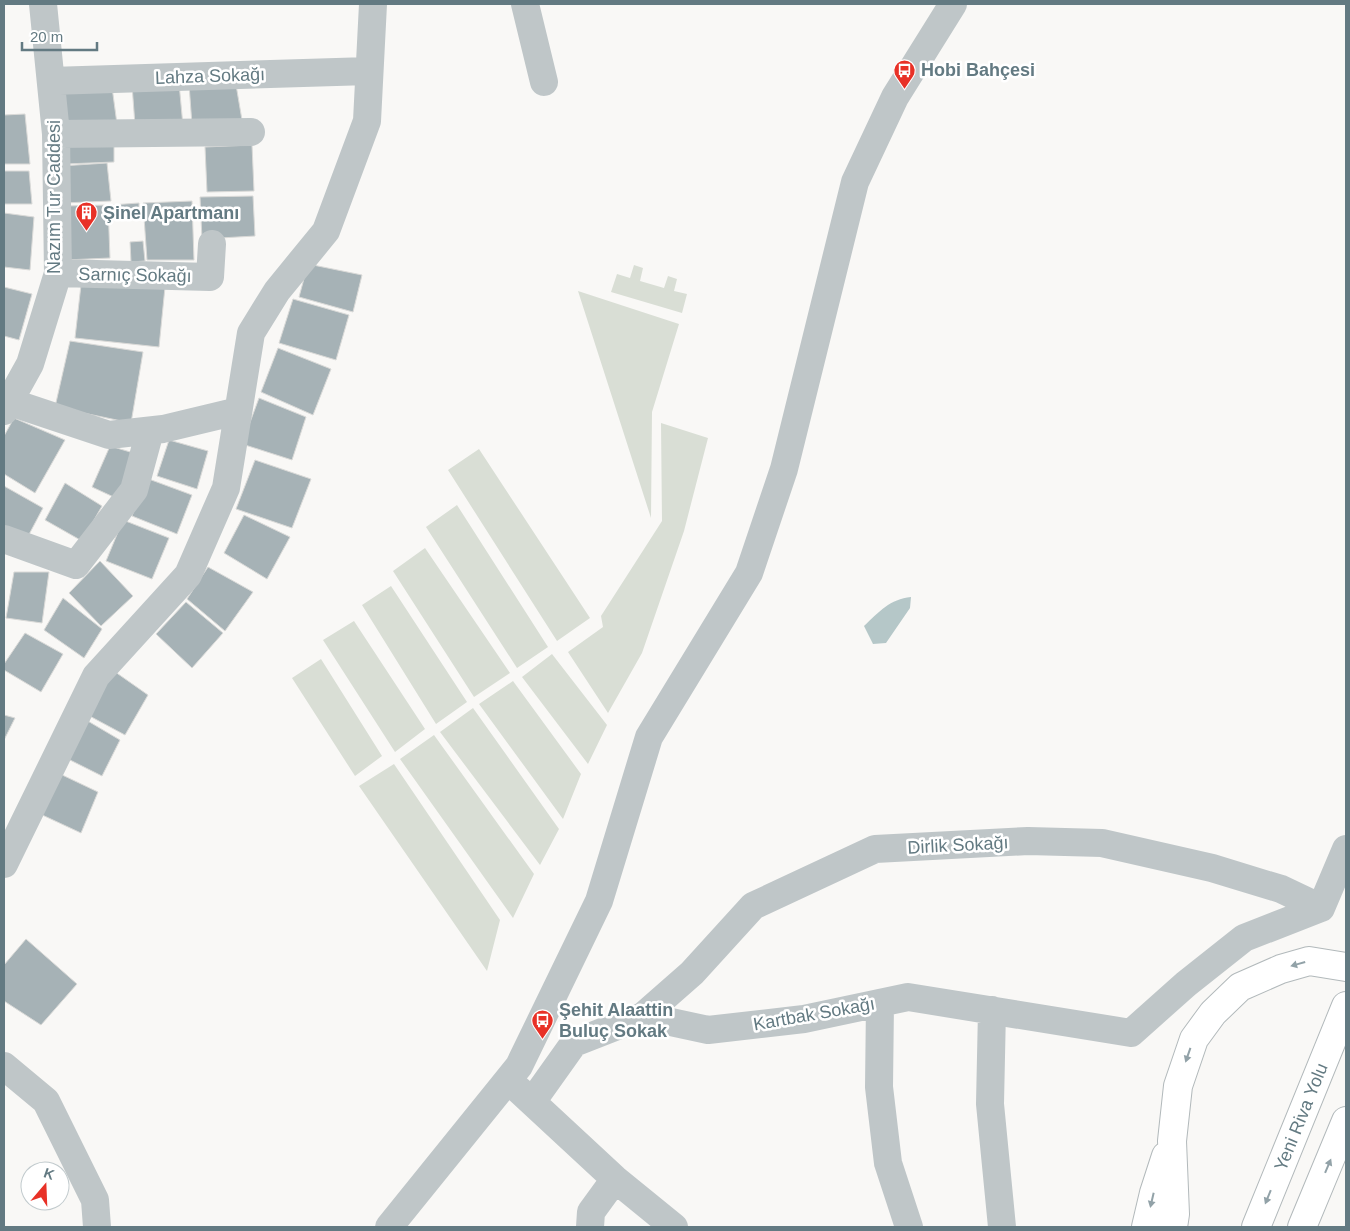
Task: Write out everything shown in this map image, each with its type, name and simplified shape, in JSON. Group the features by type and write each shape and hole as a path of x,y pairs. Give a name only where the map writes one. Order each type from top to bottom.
{"highway":[{"path":"1174,1227 1172,1141 1178,1086 1194,1039 1213,1013 1240,987 1281,969 1309,961 1346,967"},
{"name":"Yeni Riva Yolu","path":"1256,1227 1346,1006"},
{"path":"1302,1227 1346,1121"},
{"path":"1146,1227 1154,1193 1172,1141"}],"street":[{"name":"Nazım Tur Caddesi","path":"7,407 30,364 58,273 56,134 43,4"},
{"path":"4,864 96,676 188,575 226,488 251,333 277,292 326,231 367,121 373,4"},
{"path":"525,4 544,82"},
{"path":"389,1227 519,1066 598,901 649,737 749,573 784,469 855,182 895,97 953,4"},
{"name":"Lahza Sokağı","path":"51,81 369,71"},
{"path":"56,134 250,132"},
{"name":"Sarnıç Sokağı","path":"58,273 210,277 212,244"},
{"path":"7,407 109,436 150,431 238,411"},
{"path":"4,539 76,565 134,490 150,431"},
{"name":"Dirlik Sokağı","path":"644,1016 692,972 752,906 875,850 1028,841 1102,843 1212,868 1281,889 1321,908"},
{"path":"1321,908 1346,849"},
{"name":"Kartbak Sokağı","path":"644,1016 708,1030 804,1019 908,997 1131,1033 1186,984 1244,938 1321,908"},
{"path":"880,1003 879,1086 888,1163 909,1227"},
{"path":"992,1010 990,1104 1002,1227"},
{"path":"532,1102 574,1043 644,1016"},
{"path":"4,1066 46,1101 94,1200 97,1227"},
{"path":"508,1080 615,1179 674,1227"},
{"path":"590,1227 591,1212 615,1179"}],"shaded area":[{"path":"634,265 643,268 640,281 664,288 668,276 677,279 674,291 687,294 682,313 611,292 617,274 630,278"},
{"path":"578,291 679,324 652,412 651,518"},
{"path":"661,423 708,438 684,531 642,653 608,713 568,652 603,627 601,616 662,521"},
{"path":"479,449 590,618 557,641 448,470"},
{"path":"457,505 548,647 517,668 426,527"},
{"path":"425,548 510,673 474,697 393,571"},
{"path":"391,586 467,702 436,724 362,605"},
{"path":"911,597 910,608 886,643 873,644 864,626 891,603"},
{"path":"354,621 425,729 395,752 323,640"},
{"path":"552,654 607,725 588,764 522,677"},
{"path":"321,659 382,756 355,776 292,678"},
{"path":"513,681 581,774 563,819 479,704"},
{"path":"473,708 559,829 540,865 440,732"},
{"path":"434,735 534,874 513,918 400,759"},
{"path":"394,764 500,920 487,971 359,786"}],"building":[{"path":"235,79 242,120 192,125 189,84"},
{"path":"179,83 183,126 135,125 132,85"},
{"path":"112,87 117,124 62,130 60,93"},
{"path":"25,114 30,164 4,164 4,115"},
{"path":"114,142 114,162 65,164 65,143"},
{"path":"252,145 254,191 207,192 205,147"},
{"path":"107,163 111,201 62,203 61,166"},
{"path":"4,171 29,171 32,204 4,204"},
{"path":"253,196 255,236 202,239 200,197"},
{"path":"192,201 194,260 147,260 143,203"},
{"path":"139,203 139,218 112,219 111,205"},
{"name":"Şinel Apartmanı","path":"108,205 110,258 65,260 65,206"},
{"path":"4,213 34,217 30,270 4,267"},
{"path":"143,241 145,261 131,262 130,242"},
{"path":"308,264 362,275 353,312 299,297"},
{"path":"82,276 165,287 159,347 75,338"},
{"path":"4,287 32,294 19,340 4,336"},
{"path":"293,299 349,315 336,360 279,343"},
{"path":"70,341 143,352 131,423 55,407"},
{"path":"278,348 331,369 313,415 261,392"},
{"path":"259,398 306,417 292,460 242,444"},
{"path":"14,418 65,440 35,493 4,474 4,436"},
{"path":"169,440 208,451 197,489 157,476"},
{"path":"110,446 137,454 118,499 92,487"},
{"path":"255,460 311,479 292,528 236,509"},
{"path":"146,478 192,495 177,534 132,516"},
{"path":"65,483 102,506 82,541 45,520"},
{"path":"4,486 43,508 25,542 4,530"},
{"path":"244,515 290,537 267,579 224,553"},
{"path":"123,520 169,538 152,579 106,561"},
{"path":"100,561 133,596 101,626 69,593"},
{"path":"208,567 253,592 225,631 187,599"},
{"path":"14,572 49,572 42,623 6,618"},
{"path":"63,598 102,629 84,658 44,630"},
{"path":"186,602 223,633 192,668 156,634"},
{"path":"25,633 63,654 41,692 4,670 4,664"},
{"path":"111,669 148,695 125,735 84,713"},
{"path":"4,715 15,718 4,740"},
{"path":"81,717 120,740 102,776 62,756"},
{"path":"58,773 98,792 81,833 38,813"},
{"path":"26,939 77,984 41,1025 4,1001 4,965"}],"place":[{"name":"Hobi Bahçesi","path":"905,89"},
{"name":"Şinel Apartmanı","path":"87,232"},
{"name":"Şehit Alaattin Buluç Sokak","path":"543,1039"}]}
